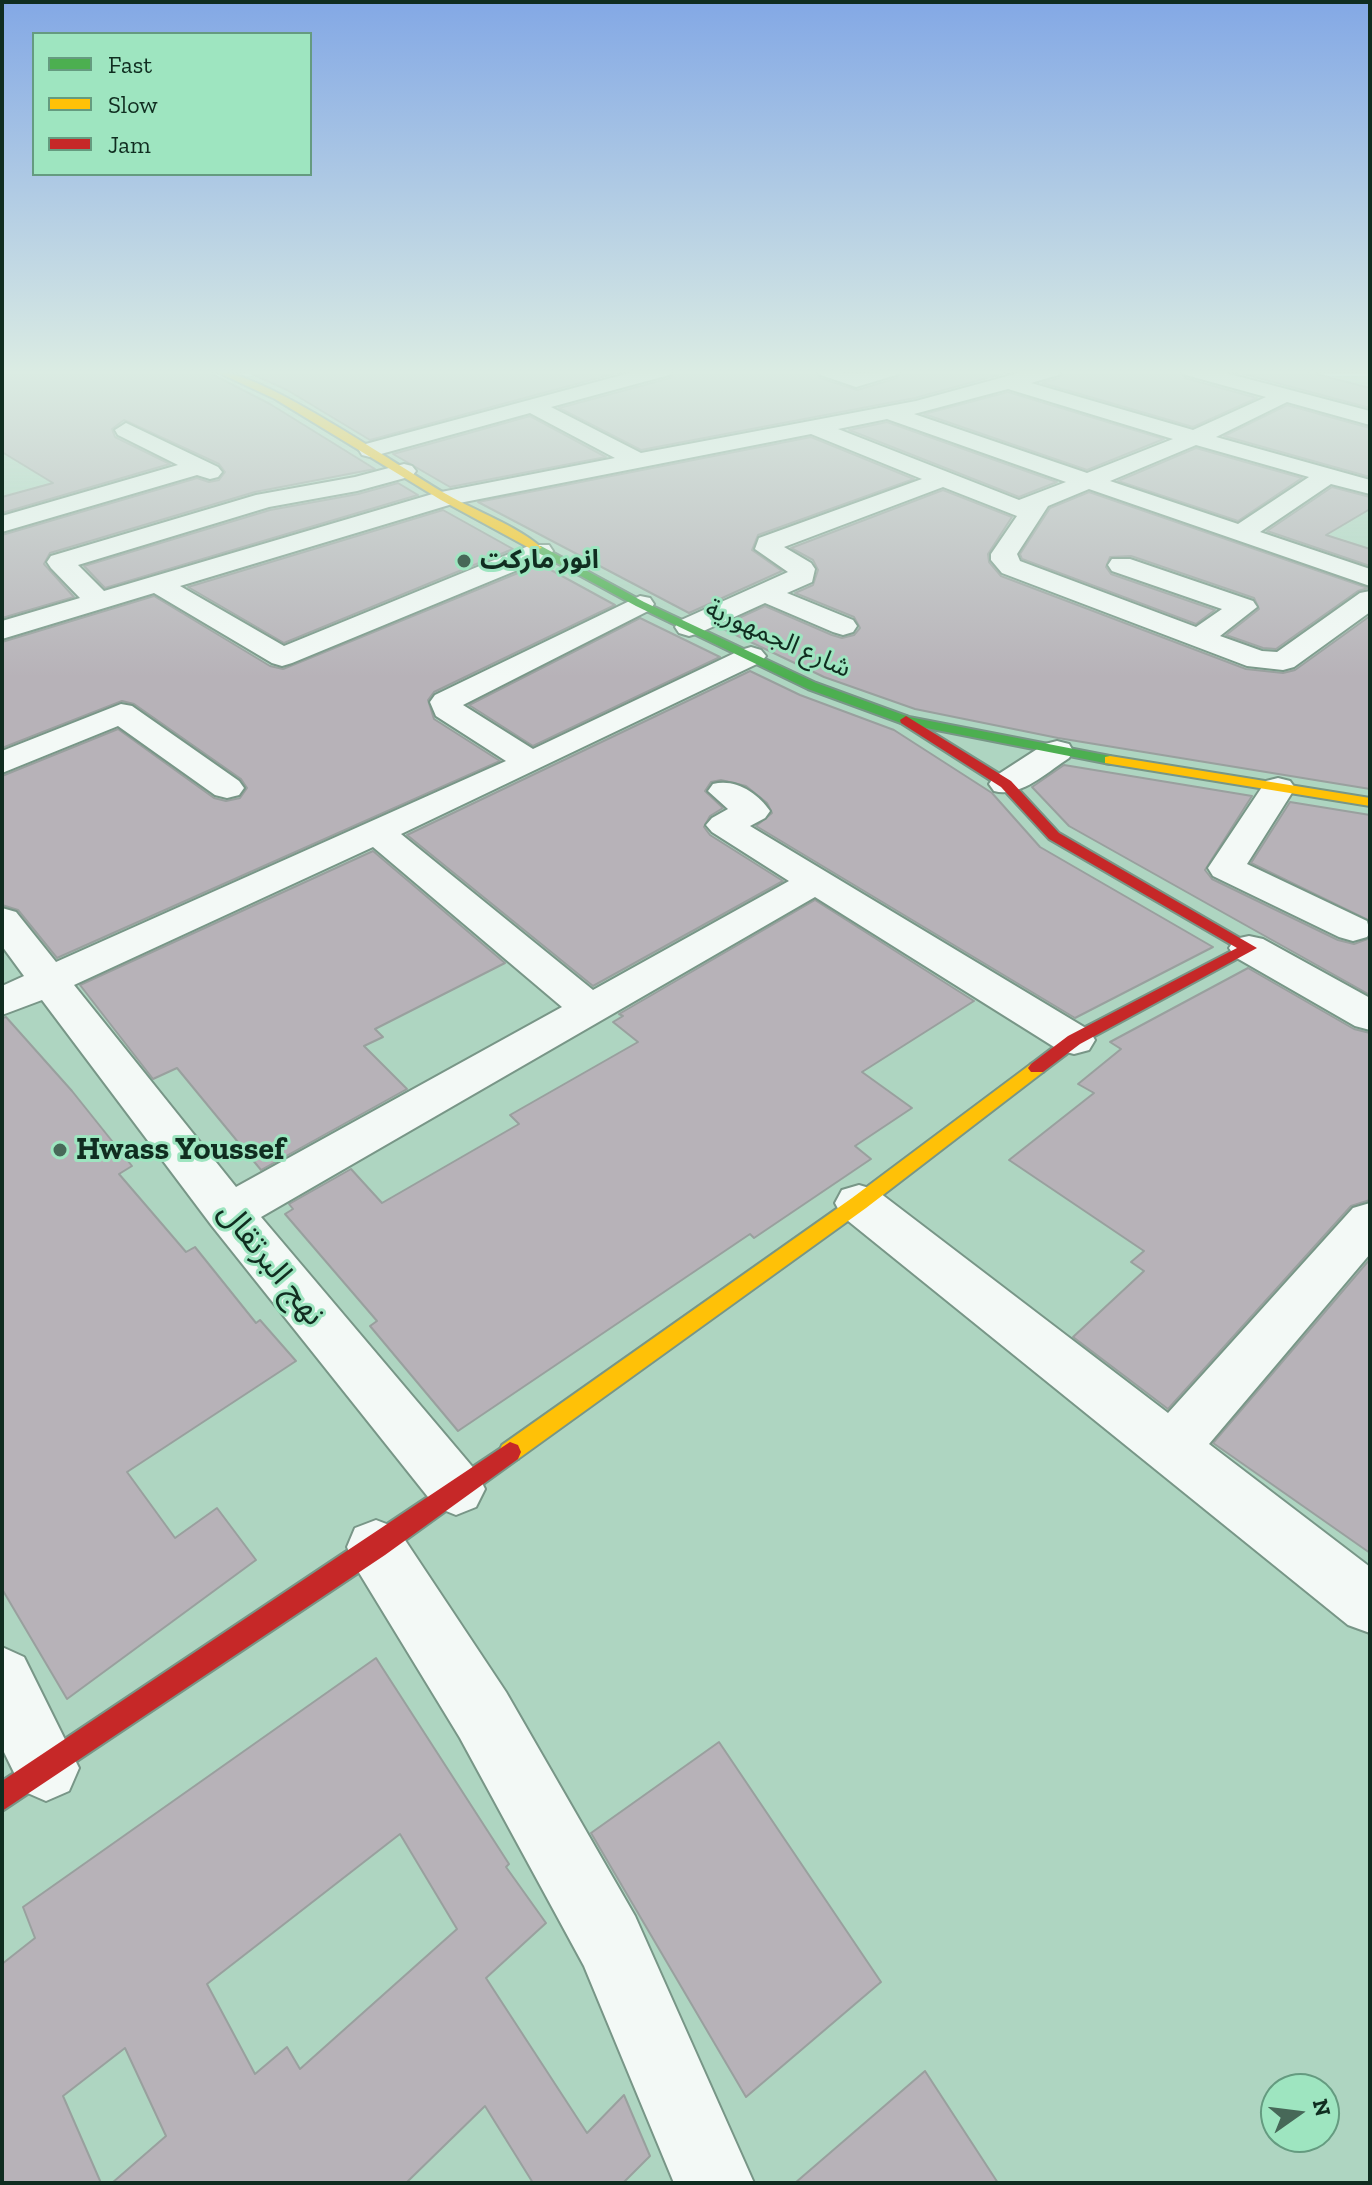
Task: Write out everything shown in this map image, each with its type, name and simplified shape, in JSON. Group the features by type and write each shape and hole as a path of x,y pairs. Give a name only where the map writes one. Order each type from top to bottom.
{"street":[{"path":"2,524 177,473"},
{"path":"211,473 265,500"},
{"path":"98,600 52,558 265,500 357,484 397,473"},
{"name":"شارع الجمهورية","path":"407,473 445,498 640,604 812,686 906,720 1057,751 1370,802"},
{"path":"2,630 445,498 566,473"},
{"path":"924,473 1017,508 1038,503 1103,473"},
{"path":"1069,473 1370,578"},
{"path":"1321,473 1370,487"},
{"path":"1240,534 1328,475"},
{"path":"689,627 802,576 804,572 796,564 768,549 768,544 941,480"},
{"path":"1038,503 1004,554 1004,560 1011,567 1258,660 1283,661 1370,599"},
{"path":"158,584 282,657 540,551"},
{"path":"1121,565 1243,607 1198,638"},
{"path":"764,593 843,626"},
{"path":"531,762 447,709 446,702 640,604"},
{"path":"2,1002 531,762 751,656"},
{"path":"2,763 121,713 227,788"},
{"path":"906,720 1006,784 1054,836 1370,1016"},
{"path":"1006,784 1057,751"},
{"path":"1278,788 1223,849 1226,868 1353,929"},
{"path":"725,791 753,811 724,825 1074,1040"},
{"path":"376,831 590,1009"},
{"path":"229,1213 815,882"},
{"name":"نهج البرتقال","path":"2,920 229,1213 456,1489"},
{"path":"2,1679 24,1783 376,1547 859,1203 1074,1040 1249,948"},
{"path":"859,1203 1370,1604"},
{"path":"1170,1449 1370,1221"},
{"path":"376,1547 483,1715 610,1941 714,2183"}],"building":[{"path":"36,473 139,473 2,513 2,497 53,483"},
{"path":"224,473 354,473 255,492 50,553 44,564 74,597 2,618 2,535 197,478 209,482 219,480"},
{"path":"426,473 523,473 450,487"},
{"path":"627,473 899,473 914,479 758,535 752,550 782,571 689,613 478,502"},
{"path":"958,473 1031,473 1057,482 1019,497"},
{"path":"1137,473 1284,473 1302,478 1238,521 1118,481"},
{"path":"398,483 418,495 105,588 84,566 270,510 358,494"},
{"path":"1332,487 1370,497 1370,509 1326,535 1370,549 1370,566 1267,531"},
{"path":"943,490 1012,517 988,554 989,562 1001,576 1246,669 1283,673 1295,670 1370,616 1370,789 1058,738 915,709 824,677 719,627 765,606 832,635 842,638 854,635 860,628 854,617 795,593 813,585 818,570 813,560 791,548"},
{"path":"1089,492 1368,588 1358,591 1276,649 1263,648 1226,635 1259,609 1254,598 1131,556 1110,557 1106,567 1111,574 1215,610 1196,624 1022,559 1020,554 1050,508"},
{"path":"443,510 513,549 284,643 188,587"},
{"path":"540,564 615,605 434,692 428,700 434,719 500,761 57,958 18,910 2,905 2,776 118,729 214,798 226,801 240,798 247,788 241,779 134,704 122,701 2,748 2,642 154,596 270,666 283,669"},
{"path":"640,618 720,657 533,746 469,705"},
{"path":"750,671 800,695 894,730 992,793 1040,847 1213,947 1075,1018 756,826 772,813 767,803 746,786 721,780 711,782 705,791 723,808 710,816 704,827 710,835 783,881 593,986 407,835"},
{"path":"1064,765 1252,796 1205,870 1212,879 1338,940 1354,944 1370,938 1370,995 1069,826 1032,787"},
{"path":"1290,802 1370,815 1370,921 1251,863"},
{"path":"373,851 505,963 375,1029 383,1037 364,1046 407,1089 261,1170 177,1068 153,1079 80,985"},
{"path":"815,900 974,1001 862,1072 912,1108 855,1146 871,1159 754,1238 750,1234 458,1431 370,1326 377,1321 285,1214 293,1209 289,1204 351,1169 382,1203 519,1124 510,1115 638,1042 613,1022 623,1016 619,1014"},
{"path":"1248,968 1354,1029 1370,1033 1370,1200 1351,1206 1168,1409 1073,1337 1144,1271 1131,1262 1144,1251 1009,1160 1094,1093 1078,1084 1121,1049 1110,1042"},
{"path":"6,1017 72,1091 132,1166 119,1174 186,1252 195,1247 256,1323 260,1320 296,1361 127,1472 175,1538 217,1508 256,1560 67,1699 2,1589 2,1018"},
{"path":"1370,1259 1370,1553 1213,1443"},
{"path":"376,1658 509,1864 506,1867 546,1923 486,1978 587,2133 624,2095 650,2156 623,2183 533,2183 485,2106 406,2183 112,2183 166,2136 125,2048 63,2096 101,2183 2,2183 2,1964 35,1938 23,1907","holes":["400,1834 457,1929 300,2069 287,2047 255,2074 207,1984"]},
{"path":"719,1742 881,1982 746,2097 591,1833"},
{"path":"925,2071 998,2183 795,2183"}],"traffic: fast":[{"path":"537,548 640,604 812,686 906,720 1110,760"}],"traffic: slow":[{"path":"404,473 537,548"},
{"path":"1110,760 1370,802"},
{"path":"510,1452 859,1203 1037,1068"}],"traffic: jam":[{"path":"906,720 1006,784 1054,836 1249,948 1074,1040 1037,1068"},
{"path":"2,1797 376,1547 510,1452"}],"place":[{"name":"انور ماركت","path":"464,561"},
{"name":"Hwass Youssef","path":"60,1150"}]}
